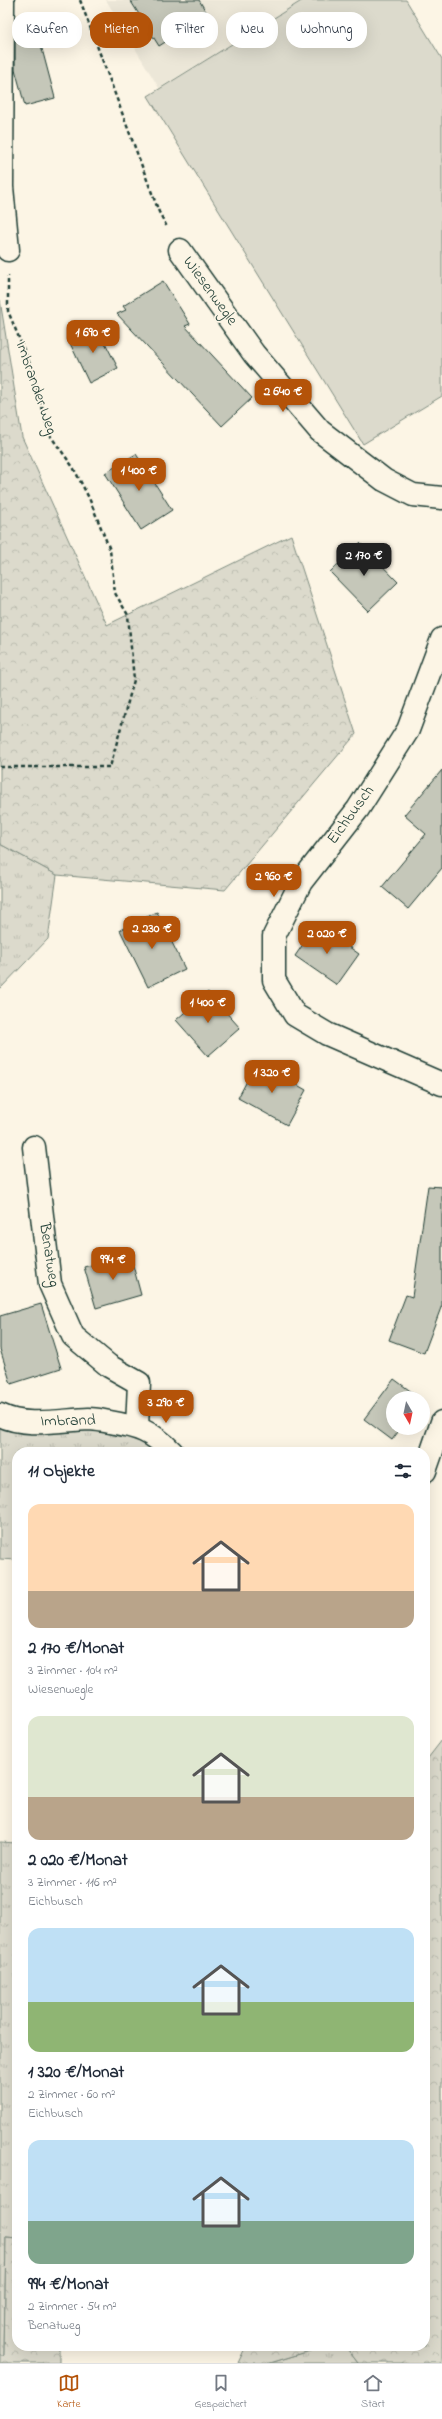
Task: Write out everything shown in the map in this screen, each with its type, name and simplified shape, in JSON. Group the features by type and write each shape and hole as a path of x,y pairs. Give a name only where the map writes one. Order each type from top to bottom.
{"street":[{"path":"3,0 2,187 8,250"},
{"name":"Wiesenwegle","path":"180,250 254,354 320,431 384,480 414,495 442,498"},
{"name":"Eichbusch","path":"442,639 408,730 358,809 301,882 274,936 274,980 295,1015 327,1034 442,1084"},
{"name":"Benatweg","path":"34,1146 50,1284 74,1336 109,1366 139,1383 137,1426"},
{"name":"Imbrand","path":"0,1415 10,1420 44,1422 91,1419 137,1426"},
{"path":"430,1457 442,1422"},
{"path":"137,1426 160,1440 167,1447"}],"path":[{"name":"Wiesenwegle","path":"80,0 159,212 180,250"},
{"name":"Imbrander Weg","path":"0,767 110,767 134,680 128,615 115,593 110,550 89,498 73,467 49,434 33,372 8,310 8,250"}],"shaded area":[{"path":"106,0 303,0 278,15 278,12 226,12 226,47 159,88 135,48 153,48 153,12 113,12"}],"green space":[{"path":"303,0 406,0 442,59 442,396 363,444 148,96 226,48 278,48 278,15"},
{"path":"0,300 22,437 107,625 291,535 356,734 225,890 57,875 0,844"},
{"path":"0,844 57,875 48,939 0,989"},
{"path":"0,1415 91,1419 160,1447 12,1447 12,1560 0,1559"},
{"path":"442,1740 442,2363 358,2363 349,2351 430,2351 430,1756"},
{"path":"0,1842 12,1843 12,2238 6,2237 4,2355 0,2355"},
{"path":"6,2237 12,2238 12,2351 59,2351 59,2363 0,2363 0,2355 4,2355"},
{"path":"244,2351 310,2351 270,2363 238,2363"},
{"path":"310,2351 349,2351 358,2363 270,2363"}],"building":[{"path":"130,0 199,0 206,12 161,12 161,45 159,46 153,36 153,12 138,12"},
{"path":"15,48 42,48 55,98 25,106 15,69"},
{"path":"163,281 190,324 185,326 252,398 222,426 117,314 126,310 123,306"},
{"path":"96,325 118,368 89,383 68,339"},
{"path":"136,454 172,510 141,530 105,473"},
{"path":"360,543 398,582 368,611 330,572"},
{"path":"442,770 442,868 408,909 382,887 426,834 404,815"},
{"path":"157,912 185,969 148,987 120,930"},
{"path":"317,924 359,954 337,985 295,956"},
{"path":"208,992 240,1028 208,1056 176,1020"},
{"path":"257,1062 306,1090 287,1125 238,1098"},
{"path":"428,1186 442,1187 442,1305 424,1353 389,1340 406,1295 412,1297"},
{"path":"130,1254 141,1295 96,1308 84,1267"},
{"path":"41,1304 61,1368 11,1384 0,1349 0,1316"},
{"path":"394,1379 410,1391 386,1391 386,1435 396,1435 392,1440 364,1419"}]}
